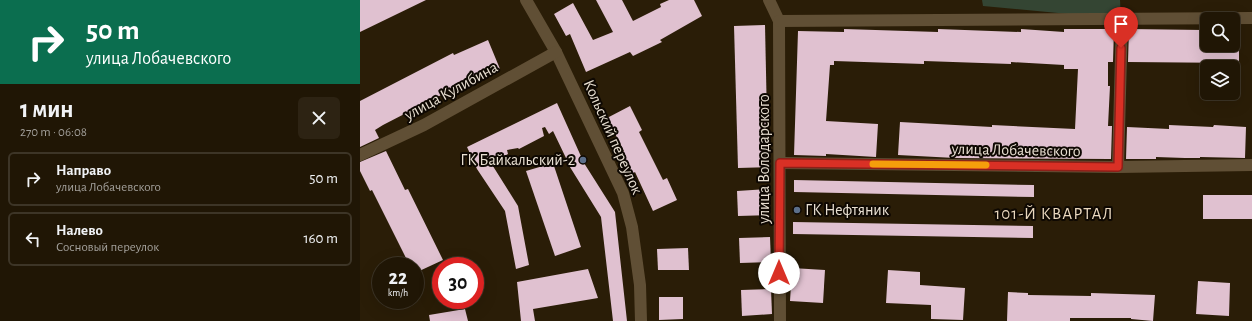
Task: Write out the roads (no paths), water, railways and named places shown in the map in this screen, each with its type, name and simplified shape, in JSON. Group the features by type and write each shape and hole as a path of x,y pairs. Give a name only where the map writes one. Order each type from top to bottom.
{"street":[{"name":"Кольский переулок","path":"526,0 556,52 623,193 632,226 639,277 641,321"},
{"name":"улица Володарского","path":"769,0 779,21 780,321"},
{"path":"779,21 1252,18"},
{"path":"1118,167 1122,19"},
{"name":"улица Кулибина","path":"360,155 424,125 556,52"},
{"name":"улица Лобачевского","path":"780,163 1118,167 1252,165"}],"place":[{"name":"ГК Байкальский-2","path":"583,160"},
{"name":"ГК Нефтяник","path":"797,210"}],"district":[{"name":"101-Й КВАРТАЛ","path":"1054,213"}]}
